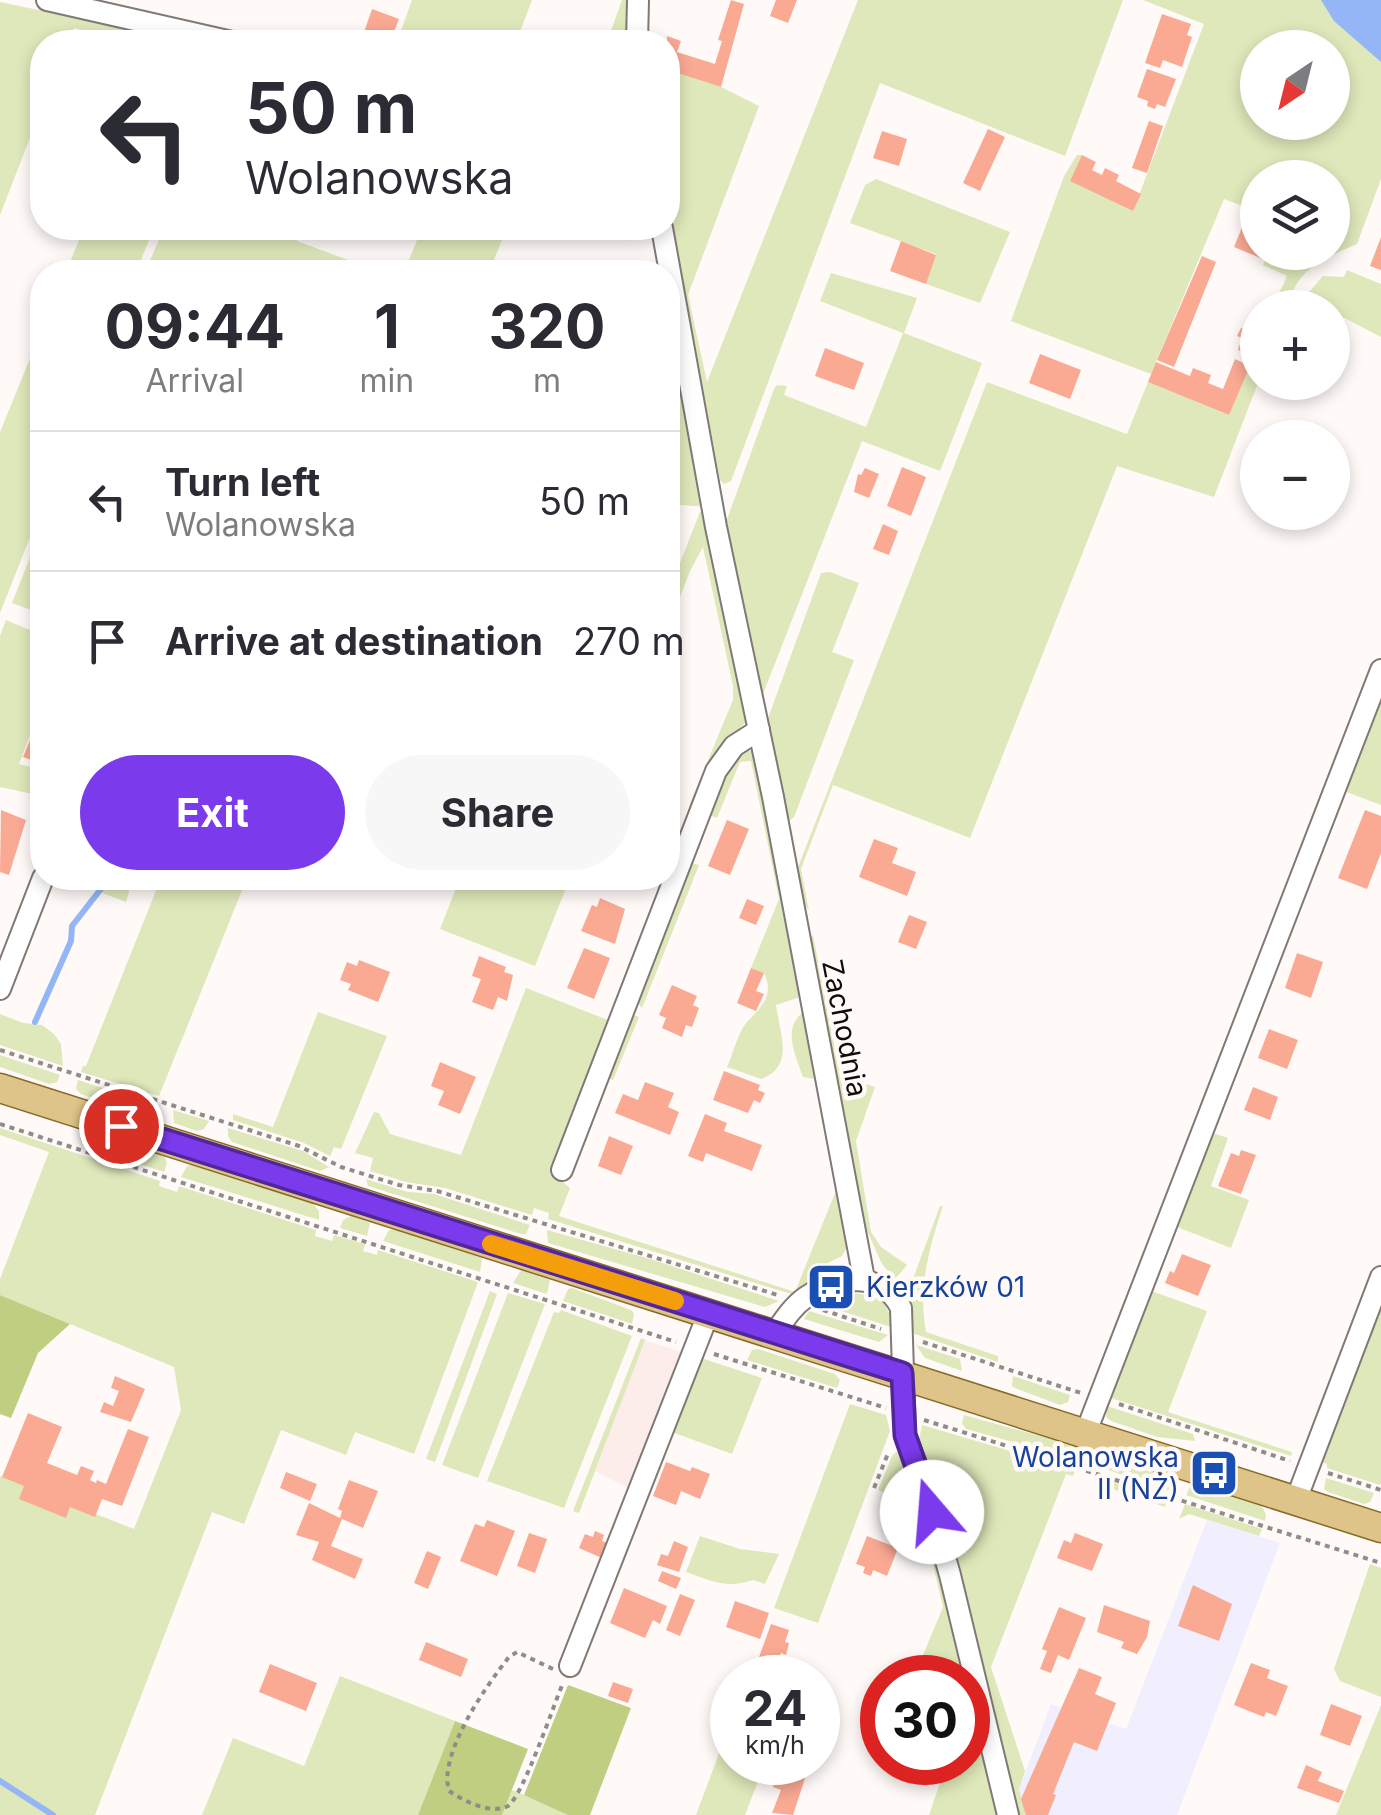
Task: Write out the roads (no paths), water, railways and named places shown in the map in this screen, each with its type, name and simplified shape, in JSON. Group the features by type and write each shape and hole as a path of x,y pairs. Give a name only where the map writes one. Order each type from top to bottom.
{"main road":[{"path":"0,1088 1381,1528"}],"street":[{"path":"46,0 179,30"},
{"path":"637,30 638,0"},
{"name":"Zachodnia","path":"680,328 864,1279"},
{"path":"1086,1432 1381,670"},
{"path":"680,864 716,771 734,746 758,730"},
{"path":"0,989 38,890"},
{"path":"562,1170 670,890"},
{"path":"1296,1500 1381,1277"},
{"path":"775,1333 801,1303 842,1282 864,1279 880,1285 896,1298 904,1317 905,1435 926,1490 950,1575 1008,1815"},
{"path":"568,1671 709,1312"}],"water":[{"path":"1321,0 1381,0 1381,62 1350,35 1350,30 1334,21"}],"waterway":[{"path":"35,1022 71,941 72,926 100,890"},
{"path":"0,1781 53,1815"}],"place":[{"name":"Kierzków 01","path":"831,1287"},
{"name":"Wolanowska II (NŻ)","path":"1214,1473"}]}
